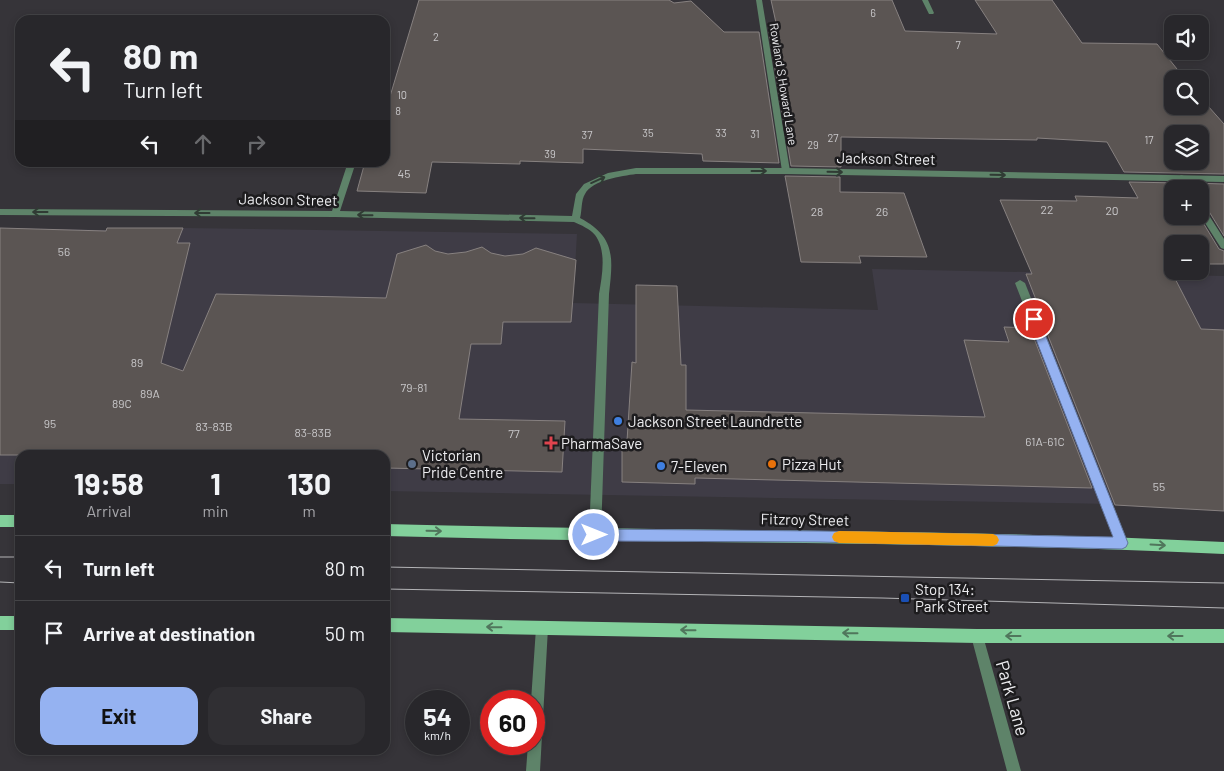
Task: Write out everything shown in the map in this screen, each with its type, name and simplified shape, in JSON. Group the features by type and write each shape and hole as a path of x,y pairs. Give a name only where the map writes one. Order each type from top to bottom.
{"main road":[{"path":"0,521 15,521"},
{"name":"Fitzroy Street","path":"390,530 594,535 819,536 1122,543 1224,548"},
{"path":"0,623 15,623"},
{"path":"390,625 976,636 1224,636"}],"street":[{"name":"Rowland S Howard Lane","path":"759,0 786,171"},
{"path":"925,0 931,13"},
{"path":"335,214 350,167"},
{"name":"Jackson Street","path":"0,212 335,214 576,219 580,194 587,186 611,175 636,171 786,171 1224,179"},
{"path":"576,219 599,234 605,247 608,262 604,294 594,535"},
{"path":"1209,222 1224,246"},
{"path":"1020,283 1122,543"},
{"path":"533,771 542,628"},
{"name":"Park Lane","path":"976,636 1014,771"}],"shaded area":[{"path":"0,228 101,230 185,228 577,234 573,303 878,310 872,269 1164,275 1164,280 1209,280 1209,276 1224,276 1224,506 390,491 390,450 15,450 15,484 0,484"}],"building":[{"path":"419,0 669,0 674,3 691,1 724,32 759,32 779,163 703,161 702,154 583,149 583,163 520,161 520,164 432,162 426,193 357,191 364,167 390,167 390,96"},
{"path":"771,0 892,0 905,31 997,34 975,0 1052,0 1082,43 1157,44 1164,53 1164,60 1170,60 1178,70 1164,70 1164,115 1209,115 1209,107 1224,124 1224,174 1124,172 1107,142 1037,138 1037,140 841,137 841,167 791,166 769,32 778,32"},
{"path":"785,176 840,177 840,192 904,193 927,257 859,256 861,263 801,262"},
{"path":"1129,182 1164,183 1164,225 1204,225 1219,249 1224,251 1224,264 1209,264 1209,235 1164,235 1164,280 1176,280 1201,329 1224,330 1224,511 1115,505 1045,328 1047,328 1026,274 1032,274 1000,200 1077,201 1075,196 1138,198"},
{"path":"1209,184 1224,184 1224,236 1209,212"},
{"path":"0,228 106,231 107,228 183,228 177,243 190,243 161,363 183,371 216,294 386,298 397,254 426,245 435,251 448,254 466,252 482,247 491,253 505,256 523,254 536,248 576,260 571,322 503,322 501,344 471,344 459,419 565,421 562,472 390,468 390,450 15,450 15,455 0,455"},
{"path":"636,285 677,286 681,365 686,365 686,410 985,417 964,340 1009,342 1004,327 1030,328 1092,488 695,478 695,484 622,482 622,441 627,441 632,362 636,363"}],"tram line":[{"path":"0,557 15,557"},
{"path":"390,567 1224,583"},
{"path":"0,582 15,583"},
{"path":"390,589 882,598 1224,608"}],"slow traffic":[{"path":"839,537 993,540"}],"place":[{"name":"Jackson Street Laundrette","path":"618,421"},
{"name":"PharmaSave","path":"551,443"},
{"name":"Victorian Pride Centre","path":"412,464"},
{"name":"Pizza Hut","path":"772,464"},
{"name":"7-Eleven","path":"661,466"},
{"name":"Stop 134: Park Street","path":"905,598"}],"route":[{"path":"594,535 819,536 1122,543 1034,319"}]}
